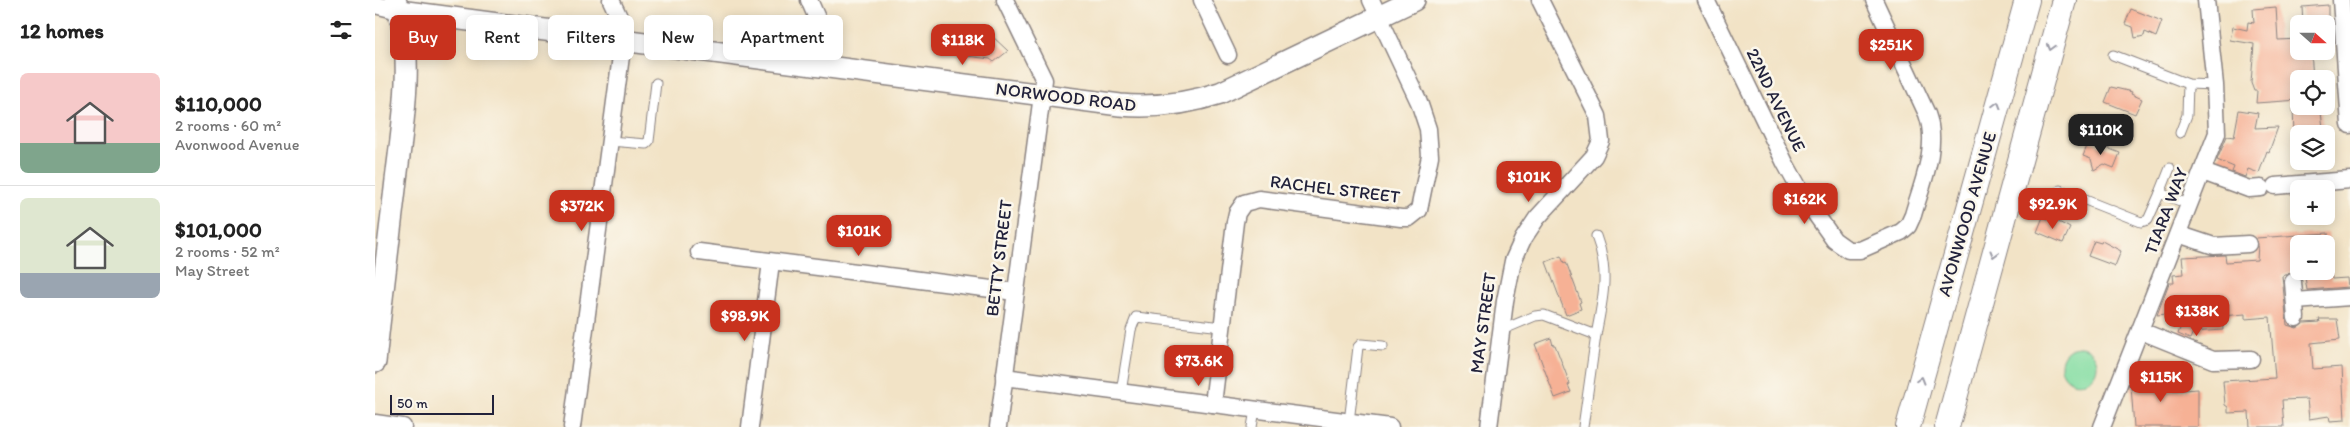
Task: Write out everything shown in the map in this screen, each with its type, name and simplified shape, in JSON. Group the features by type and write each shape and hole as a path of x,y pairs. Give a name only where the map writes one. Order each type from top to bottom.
{"main road":[{"name":"AVONWOOD AVENUE","path":"1908,427 2027,0"},
{"name":"AVONWOOD AVENUE","path":"1947,427 2064,0"}],"street":[{"path":"611,0 618,15"},
{"path":"809,0 816,15"},
{"name":"BETTY STREET","path":"997,427 1044,80 1005,0"},
{"path":"1202,0 1228,55"},
{"name":"NORWOOD ROAD","path":"634,42 1134,106 1160,106 1189,102 1220,93 1243,83 1375,9 1414,0"},
{"name":"MAY STREET","path":"1489,427 1508,281 1523,239 1537,218 1594,156 1601,141 1600,125 1597,116 1539,0"},
{"name":"22ND AVENUE","path":"1706,0 1785,163 1805,198 1834,240 1842,247 1854,251 1889,239 1905,230 1913,215 1932,146 1933,135 1927,114 1874,0"},
{"name":"TIARA WAY","path":"2102,427 2217,133 2215,85 2206,0"},
{"path":"2341,0 2350,125"},
{"path":"375,5 399,4 405,46 403,112 375,362"},
{"name":"NORWOOD ROAD","path":"399,4 548,29"},
{"name":"RACHEL STREET","path":"1213,404 1235,222 1237,213 1244,203 1259,199 1401,218 1409,218 1419,210 1430,156 1428,129 1419,102 1375,9"},
{"path":"572,427 621,60"},
{"path":"2203,172 2249,189 2350,180"},
{"path":"2178,234 2214,246 2248,244"},
{"path":"699,252 1015,292"},
{"path":"750,427 771,262"},
{"path":"2293,282 2296,318"},
{"path":"2295,301 2350,297"},
{"path":"2141,331 2213,360 2251,359"},
{"path":"1004,377 1389,427"},
{"path":"375,423 403,427"}],"lane":[{"path":"2113,55 2188,84 2215,85"},
{"path":"610,141 646,144 649,141 656,83"},
{"path":"2180,133 2187,115 2188,84"},
{"path":"2060,190 2144,222 2148,220 2170,168"},
{"path":"2160,193 2190,205"},
{"path":"1583,427 1605,274 1603,258 1596,236"},
{"path":"1502,330 1535,316 1544,315 1596,335"},
{"path":"1121,392 1131,330 1136,317 1222,327"},
{"path":"1349,422 1358,347 1361,344 1383,346"},
{"path":"1252,427 1255,410"}],"green space":[{"path":"2079,347 2092,352 2097,365 2092,378 2079,383 2066,378 2061,365 2066,352"}],"building":[{"path":"2328,5 2328,15 2302,15 2302,7"},
{"path":"2276,7 2278,40 2290,39 2290,60 2312,60 2312,70 2290,70 2290,101 2256,103 2257,91 2254,91 2251,83 2254,44 2230,40 2233,27 2247,30 2248,22 2254,23 2253,9"},
{"path":"2131,9 2162,21 2156,37 2145,32 2144,36 2135,38 2133,27 2125,24"},
{"path":"991,35 1008,51 994,62 990,59 967,56 970,39 984,40"},
{"path":"2111,87 2132,92 2131,94 2142,99 2135,114 2105,102"},
{"path":"2239,110 2258,113 2255,128 2278,127 2259,173 2248,169 2245,177 2232,172 2234,167 2217,160 2227,136 2234,137"},
{"path":"2293,115 2321,115 2323,125 2294,125"},
{"path":"2089,141 2120,153 2114,168 2104,164 2094,170 2091,159 2083,156"},
{"path":"2043,217 2050,220 2051,218 2070,228 2063,243 2037,232"},
{"path":"2328,233 2328,235 2299,235"},
{"path":"2290,236 2290,273 2282,276 2287,325 2297,328 2304,323 2320,322 2319,319 2337,319 2340,340 2311,343 2313,369 2342,367 2345,420 2330,421 2329,416 2309,419 2307,399 2282,400 2284,427 2250,427 2249,412 2228,413 2228,407 2225,405 2223,381 2275,378 2270,317 2245,319 2245,314 2222,316 2223,330 2193,332 2190,339 2178,334 2186,312 2157,315 2169,283 2174,283 2173,275 2184,274 2182,257 2225,255 2226,262 2257,260 2258,244 2256,238"},
{"path":"2094,241 2101,243 2102,241 2121,251 2115,266 2088,256"},
{"path":"1561,256 1564,263 1566,262 1581,302 1579,303 1581,309 1566,315 1546,262"},
{"path":"2347,278 2348,287 2307,290 2305,280"},
{"path":"1551,338 1570,384 1568,385 1571,392 1555,398 1535,344"},
{"path":"2155,365 2157,387 2168,386 2169,391 2198,389 2198,427 2134,427 2131,386 2129,386 2136,367"}]}
